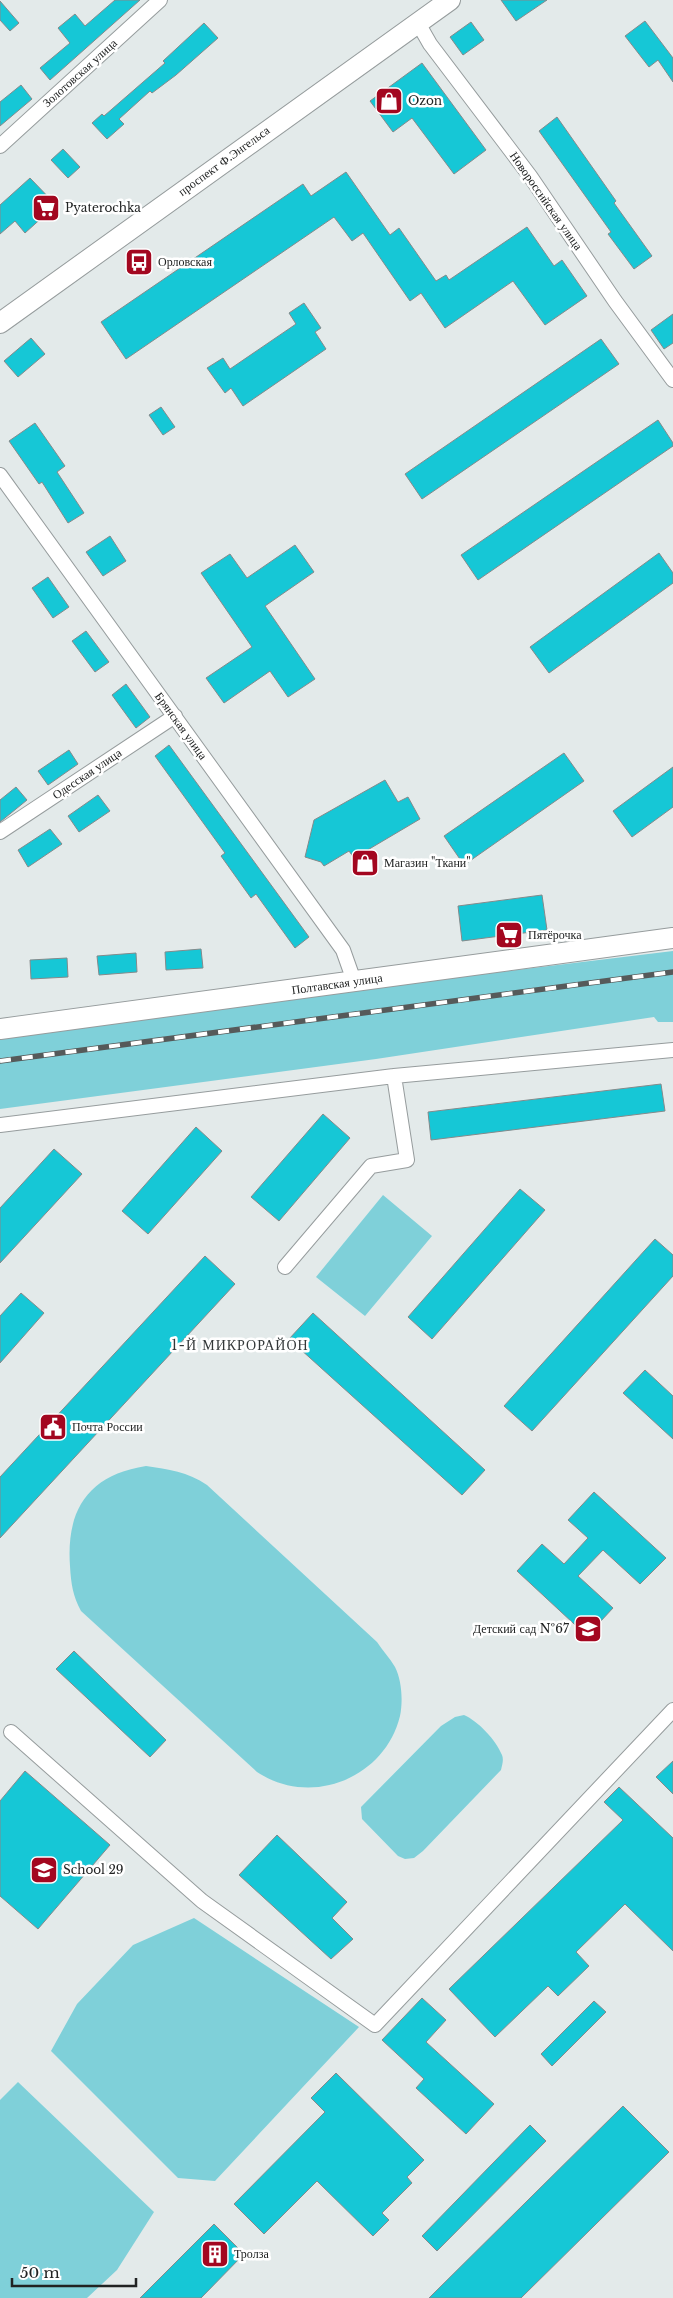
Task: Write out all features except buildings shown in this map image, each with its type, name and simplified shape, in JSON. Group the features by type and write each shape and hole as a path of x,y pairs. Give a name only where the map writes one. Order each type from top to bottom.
{"street":[{"name":"Золотовская улица","path":"0,146 160,0"},
{"name":"проспект Ф.Энгельса","path":"0,323 450,0"},
{"name":"Новороссийская улица","path":"418,23 430,44 530,176 615,301 671,374"},
{"name":"Брянская улица","path":"0,476 343,950 354,981"},
{"name":"Одесская улица","path":"0,832 175,716"},
{"name":"Полтавская улица","path":"0,1029 673,938"},
{"path":"0,1125 394,1076 673,1050"},
{"path":"285,1267 371,1166 407,1160 394,1076"},
{"path":"10,1732 202,1901 375,2025 673,1710"}],"shaded area":[{"path":"673,951 673,1022 658,1022 654,1017 376,1059 0,1109 0,1037 400,984"},
{"path":"383,1195 432,1236 365,1316 316,1277"},
{"path":"146,1466 185,1474 207,1485 377,1642 391,1660 400,1685 402,1698 400,1716 392,1738 379,1756 362,1770 343,1781 322,1786 300,1787 278,1782 257,1772 81,1611 73,1590 70,1566 72,1528 77,1512 85,1498 95,1487 109,1478 126,1471"},
{"path":"464,1715 481,1726 496,1743 503,1757 501,1770 423,1851 414,1858 405,1859 398,1856 362,1819 361,1807 441,1726 455,1717"},
{"path":"194,1918 359,2027 215,2181 178,2178 51,2051 77,2004 133,1945"},
{"path":"18,2082 154,2212 117,2270 87,2298 0,2298 0,2100"}],"railway":[{"path":"0,1061 673,972"}],"place":[{"name":"Ozon","path":"389,101"},
{"name":"Pyaterochka","path":"46,208"},
{"name":"Орловская","path":"139,262"},
{"name":"Магазин \"Ткани\"","path":"365,863"},
{"name":"Пятёрочка","path":"509,935"},
{"name":"Почта России","path":"53,1427"},
{"name":"Детский сад №67","path":"588,1629"},
{"name":"School 29","path":"44,1870"},
{"name":"Тролза","path":"215,2254"}],"district":[{"name":"1-Й МИКРОРАЙОН","path":"240,1345"}]}
